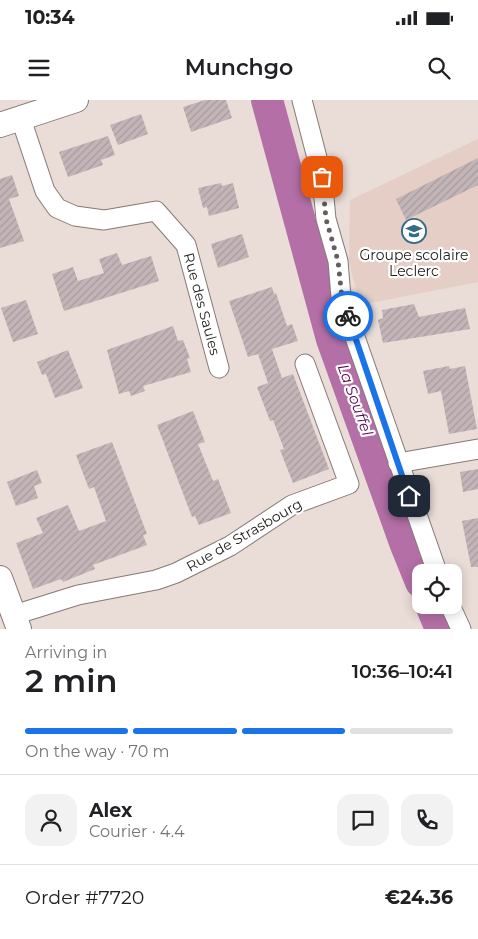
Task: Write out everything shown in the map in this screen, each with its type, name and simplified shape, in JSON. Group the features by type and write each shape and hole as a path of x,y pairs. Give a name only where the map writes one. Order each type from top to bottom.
{"street":[{"path":"11,122 76,100"},
{"path":"302,100 322,177 326,219 338,261 342,298 434,564"},
{"name":"Rue des Saules","path":"11,122 45,191 57,208 75,216 104,220 156,210 186,246 219,368"},
{"name":"Rue de Strasbourg","path":"0,578 16,622 85,593 156,580 176,573 230,546 292,505 349,484 304,364"},
{"path":"398,463 478,449"},
{"path":"454,614 461,629"}],"shaded area":[{"name":"Groupe scolaire Leclerc","path":"478,139 478,282 360,305 349,262 350,200"}],"building":[{"path":"205,100 226,100 232,118 191,132 183,107"},
{"path":"141,114 148,134 118,145 110,125"},
{"path":"108,136 115,155 101,160 103,165 68,177 59,152"},
{"path":"478,158 478,185 406,220 396,199"},
{"path":"12,175 19,196 9,199 24,241 0,248 0,179"},
{"path":"221,183 222,186 233,183 239,208 209,216 207,207 203,208 198,188"},
{"path":"242,234 249,257 218,268 211,244"},
{"path":"117,253 122,265 151,256 159,281 64,311 52,274 73,267 78,281 104,273 99,259"},
{"path":"272,287 274,294 276,293 287,326 292,324 298,341 272,349 282,378 293,374 329,469 293,483 280,450 284,449 273,420 270,421 257,387 268,383 258,354 248,357 229,301"},
{"path":"26,300 38,334 13,342 1,308"},
{"path":"414,304 419,317 465,308 470,329 383,343 378,320 383,318 382,310"},
{"path":"173,326 178,341 183,340 190,358 187,359 191,372 143,386 145,391 131,396 129,391 119,394 107,350"},
{"path":"68,350 83,388 55,398 46,374 42,375 37,362"},
{"path":"449,366 450,369 465,366 477,429 449,434 441,391 428,394 423,371"},
{"path":"193,411 205,442 198,444 213,481 218,479 231,513 199,525 195,516 192,517 157,425"},
{"path":"112,442 147,534 143,535 147,545 93,565 95,569 63,582 61,579 33,589 16,543 43,533 36,518 68,505 79,531 106,521 94,487 89,489 76,455"},
{"path":"478,469 478,489 463,492 460,472"},
{"path":"37,470 42,483 34,486 38,498 16,506 7,482"},
{"path":"478,518 478,567 471,567 462,521"}],"waterway":[{"name":"La Souffel","path":"267,100 332,339 414,564"},
{"name":"La Souffel","path":"435,614 441,629"}],"way so far":[{"path":"322,177 326,219 338,261 342,298 348,316"}],"place":[{"name":"Groupe scolaire Leclerc","path":"414,231"}],"route":[{"path":"348,316 409,496"}]}
